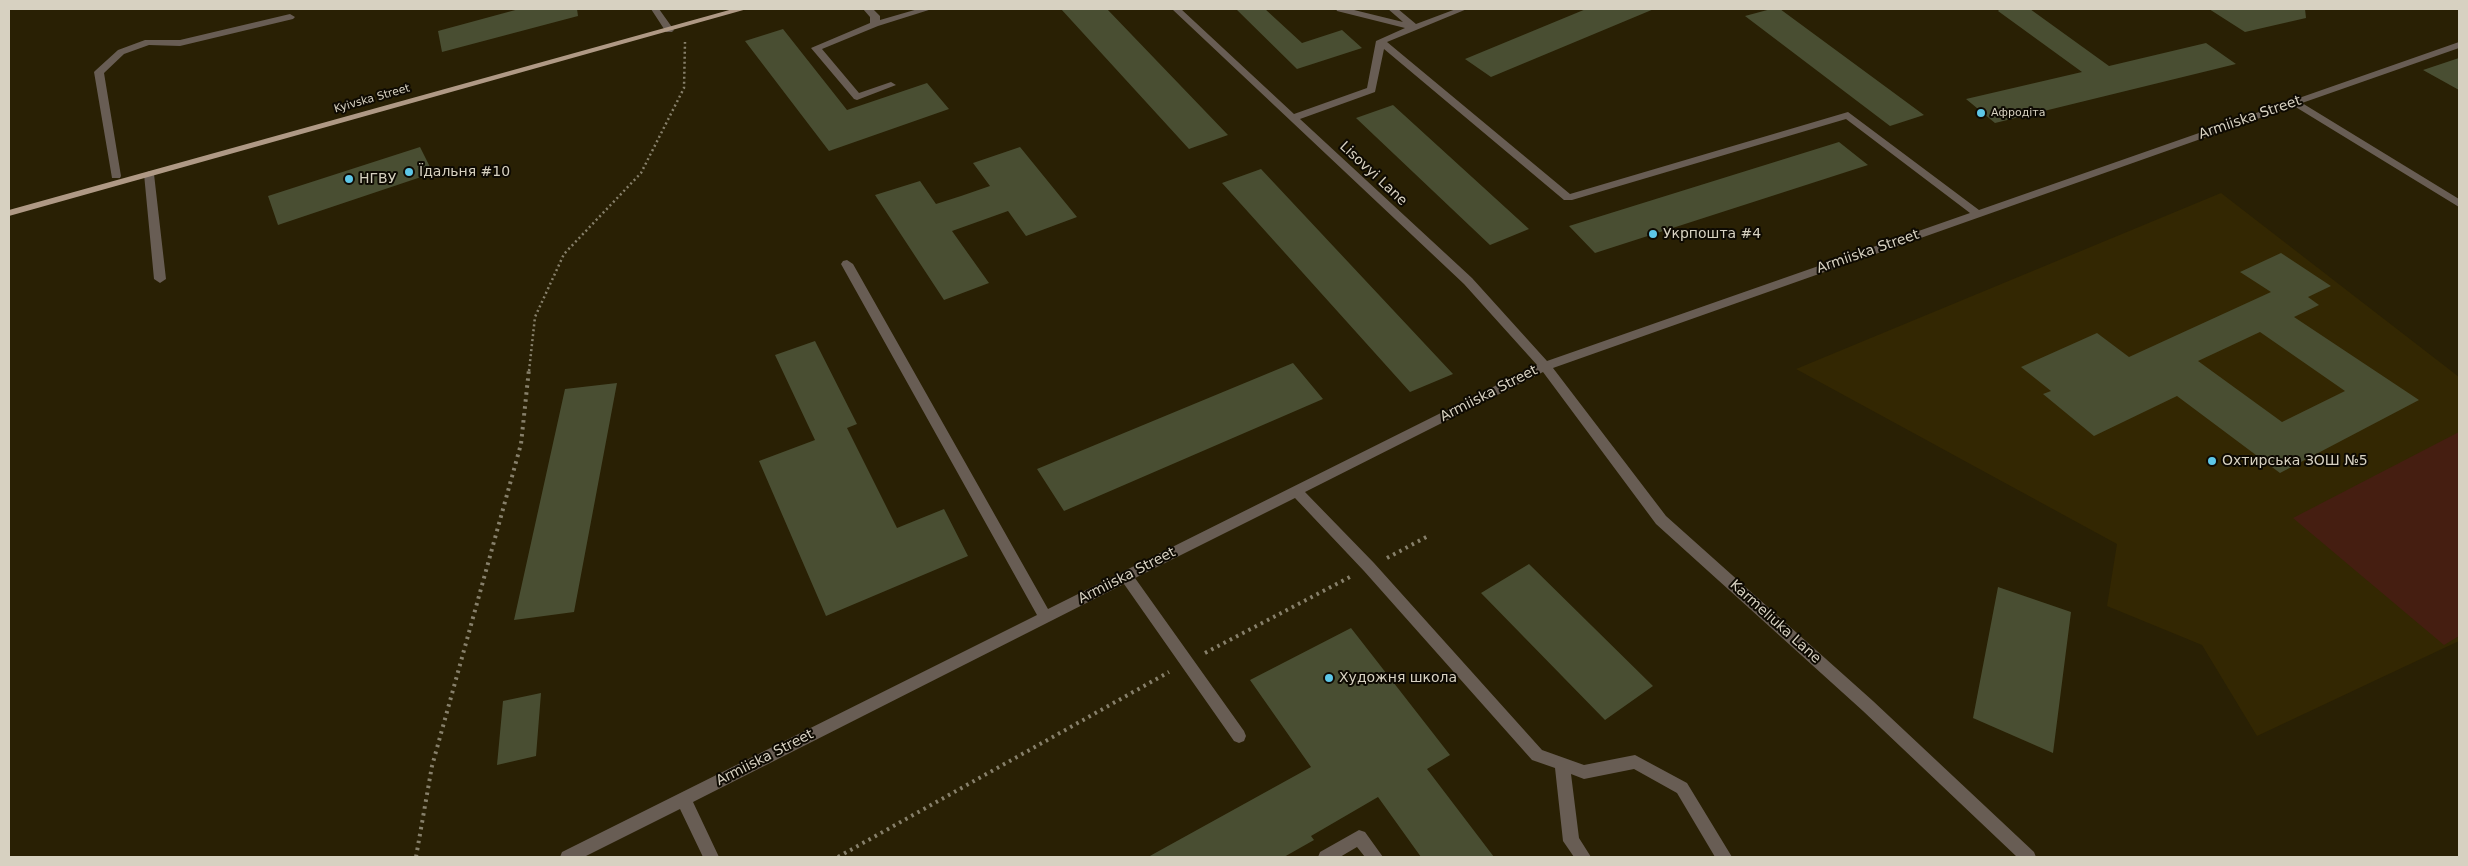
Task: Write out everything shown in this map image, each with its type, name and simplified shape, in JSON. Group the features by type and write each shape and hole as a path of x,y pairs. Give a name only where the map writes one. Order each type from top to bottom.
{"main road":[{"name":"Kyivska Street","path":"9,213 667,27 721,9"},
{"name":"Kyivska Street","path":"9,205 667,27 742,9"}],"street":[{"path":"655,9 667,27"},
{"path":"868,9 875,16 875,24"},
{"path":"891,86 857,97 816,48 875,24 926,9"},
{"name":"Lisovyi Lane","path":"1176,9 1468,282 1545,366"},
{"path":"1340,9 1415,28"},
{"path":"1393,9 1415,28"},
{"path":"1381,41 1463,9"},
{"path":"116,176 99,72 121,52 148,42 180,43 290,16"},
{"path":"1292,118 1372,90 1381,41"},
{"path":"1381,41 1568,198 1848,115 1978,214"},
{"name":"Armiiska Street","path":"568,857 1545,366 2459,45"},
{"path":"2296,103 2459,204"},
{"path":"149,174 160,279"},
{"path":"847,264 1045,618"},
{"name":"Karmeliuka Lane","path":"1545,366 1661,520 1868,706 2028,857"},
{"path":"1296,491 1369,567 1537,755 1584,772 1635,762 1682,788 1724,857"},
{"path":"1126,576 1239,736"},
{"path":"1562,764 1571,841 1584,857"},
{"path":"683,799 711,857"},
{"path":"1326,857 1359,837 1375,857"}],"path":[{"path":"416,857 432,766 521,444 535,317 564,254 641,173 684,88 687,43 667,27"},
{"path":"838,857 1187,662 1430,535"}],"shaded area":[{"name":"Охтирська ЗОШ №5","path":"2221,193 2459,377 2459,641 2257,736 2202,645 2107,606 2117,544 1796,369"},
{"path":"2459,432 2459,636 2444,645 2293,518"}],"building":[{"path":"519,9 577,9 578,16 442,52 438,31"},
{"path":"1061,9 1107,9 1228,135 1189,149"},
{"path":"1236,9 1265,9 1302,43 1342,30 1362,48 1297,69"},
{"path":"1586,9 1654,9 1491,77 1465,59"},
{"path":"1771,9 1780,9 1924,115 1890,126 1745,16"},
{"path":"2000,9 2030,9 2109,66 2206,43 2236,64 1995,123 1966,99 2082,72 1998,11"},
{"path":"2209,9 2305,9 2306,18 2245,32"},
{"path":"783,29 847,110 927,83 949,109 829,151 745,41"},
{"path":"2459,58 2459,90 2423,70"},
{"path":"1393,105 1529,229 1490,245 1356,118"},
{"path":"1839,142 1868,165 1595,253 1569,226"},
{"path":"420,147 433,173 278,225 268,196"},
{"path":"1020,147 1077,217 1026,236 1008,211 952,231 989,283 944,300 875,195 920,181 936,204 961,196 990,186 973,163"},
{"path":"1261,169 1453,374 1410,392 1222,183"},
{"path":"2281,253 2331,286 2308,297 2319,305 2294,317 2419,400 2280,473 2177,396 2094,436 2043,394 2051,391 2021,367 2097,333 2129,357 2271,292 2240,272","holes":["2260,332 2345,391 2282,422 2198,361"]},
{"path":"815,341 857,424 847,428 897,528 944,509 968,556 826,616 759,461 815,440 775,355"},
{"path":"1293,363 1323,399 1064,511 1037,469"},
{"path":"617,383 574,612 514,620 565,389"},
{"path":"1529,564 1653,686 1605,720 1481,593"},
{"path":"1998,587 2071,612 2053,753 1973,718"},
{"path":"1351,628 1450,755 1427,769 1494,857 1421,857 1378,797 1311,836 1314,840 1284,857 1148,857 1311,767 1250,680"},
{"path":"541,693 536,756 497,765 503,701"}],"place":[{"name":"Афродіта","path":"1981,113"},
{"name":"Їдальня #10","path":"409,172"},
{"name":"НГВУ","path":"349,179"},
{"name":"Укрпошта #4","path":"1653,234"},
{"name":"Охтирська ЗОШ №5","path":"2212,461"},
{"name":"Художня школа","path":"1329,678"}]}
